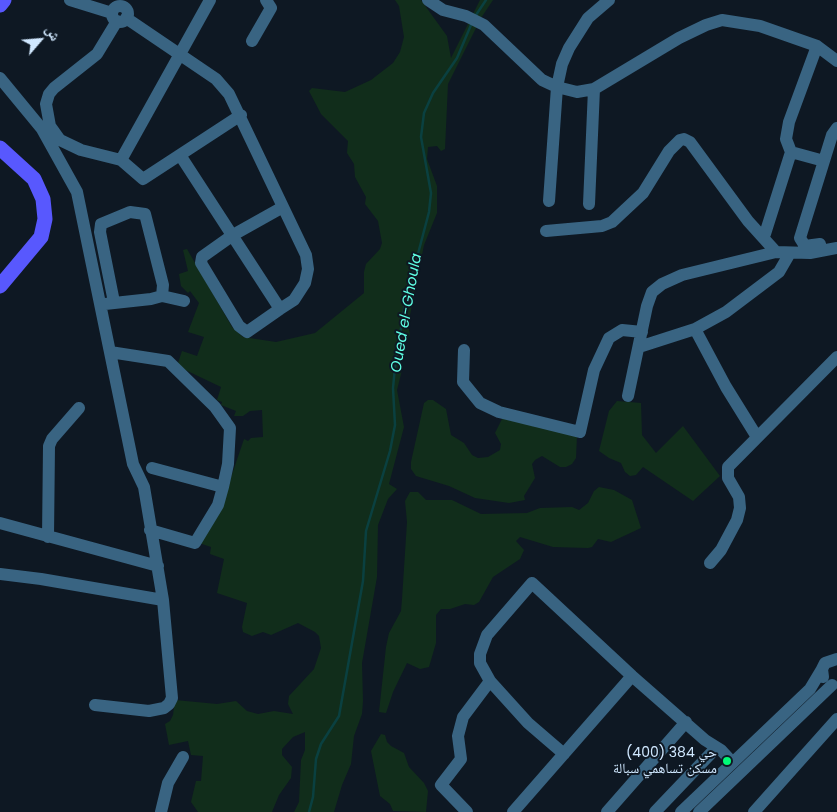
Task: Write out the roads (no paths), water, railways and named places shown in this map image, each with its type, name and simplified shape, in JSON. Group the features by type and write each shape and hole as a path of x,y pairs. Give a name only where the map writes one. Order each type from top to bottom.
{"main road":[{"path":"0,5 4,0"},
{"path":"0,148 34,179 43,199 45,219 41,236 0,286"}],"street":[{"path":"70,0 121,12 216,79 229,94 241,115 306,255 308,269 301,293 250,332 247,332 239,326 201,263 202,257 233,235 283,206"},
{"path":"121,160 210,0"},
{"path":"252,41 271,8 266,0"},
{"path":"428,0 443,10 466,16 484,25 530,70 557,87 577,92 594,89 679,38 706,25 722,20 760,26 817,46 837,61"},
{"path":"549,201 557,87 569,48 588,18 609,0"},
{"path":"121,12 97,54 54,88 46,104 50,126 60,140 81,150 121,160 143,179 241,115"},
{"path":"765,234 791,152 786,139 789,122 817,46"},
{"path":"0,78 42,129 77,192 133,464 144,487 150,530 158,566 172,698 164,708 149,711 95,705"},
{"path":"589,204 594,89"},
{"path":"837,128 832,135 800,238 803,244 808,247 837,240"},
{"path":"546,231 602,226 612,222 643,193 668,151 684,138 690,142 748,221 776,252"},
{"path":"791,152 824,161"},
{"path":"180,155 280,309"},
{"path":"114,302 100,232 101,224 130,212 145,214 163,285 162,296"},
{"path":"628,396 652,292 662,284 682,275 776,252 810,253 837,248"},
{"path":"639,347 695,329 726,312 779,272 790,253"},
{"path":"100,304 151,299 162,296 184,301"},
{"path":"695,329 726,387 757,437"},
{"path":"464,350 463,382 480,404 499,412 580,432 594,370 609,338 622,330 642,332"},
{"path":"110,352 168,361 215,407 230,428 228,464 218,505 195,544 150,530"},
{"path":"710,563 721,550 737,520 740,508 739,497 728,478 728,467 837,357"},
{"path":"48,537 50,446 52,439 79,408"},
{"path":"152,468 223,486"},
{"path":"0,522 48,537 158,566"},
{"path":"0,574 41,579 163,600"},
{"path":"564,754 528,723 490,681 480,663 480,654 487,635 532,583 632,676 716,748 721,750 732,762"},
{"path":"699,812 835,686 824,679 832,660"},
{"path":"682,812 732,762 810,690 832,660"},
{"path":"513,812 632,676"},
{"path":"467,812 441,785 461,759 458,736 463,716 490,681"},
{"path":"754,812 837,719"},
{"path":"607,812 686,722"},
{"path":"655,812 716,748"},
{"path":"161,812 168,782 183,756"}],"waterway":[{"name":"Oued el-Ghoula","path":"476,15 486,0"},
{"name":"Oued el-Ghoula","path":"309,812 313,797 316,759 321,744 339,716 363,581 366,531 390,451 395,425 393,388 395,367 405,303 429,212 431,193 421,137 424,113 433,93 457,58 471,25"}],"place":[{"name":"حي 384 (400) مسكن تساهمي سبالة","path":"727,761"}]}
